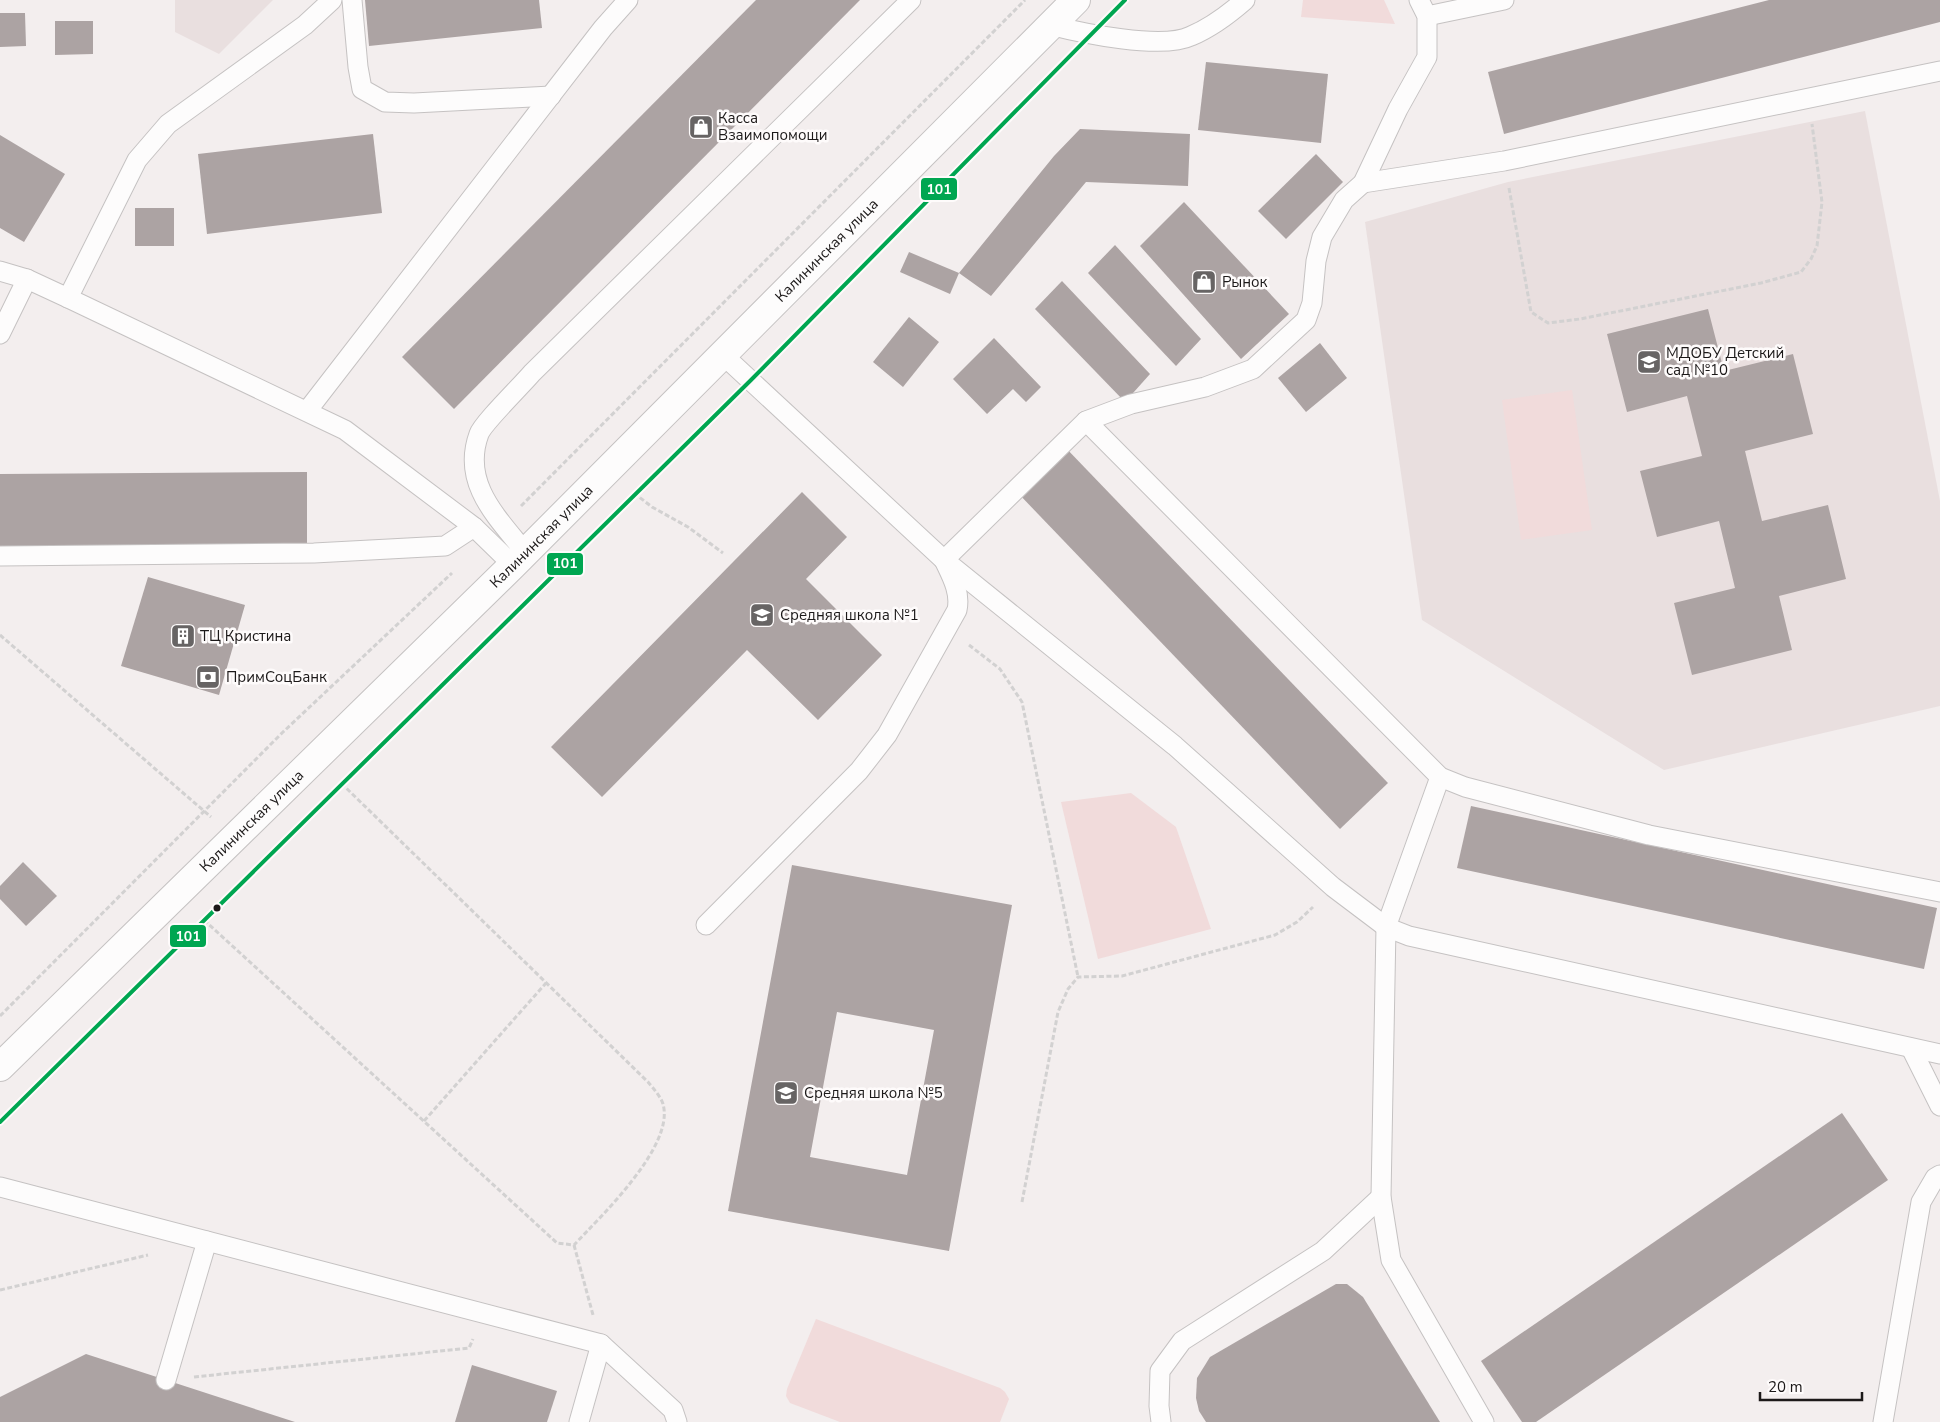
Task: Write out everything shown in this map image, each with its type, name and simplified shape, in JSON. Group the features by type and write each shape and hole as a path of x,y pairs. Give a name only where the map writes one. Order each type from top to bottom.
{"main road":[{"name":"Калининская улица","path":"0,1067 519,558 1076,0"}],"lane":[{"path":"68,298 137,160 168,124 305,26 332,0"},
{"path":"352,0 358,67 362,89 385,102 414,103 550,96"},
{"path":"307,411 603,28 628,0"},
{"path":"519,558 480,493 473,463 479,432 532,373 911,0"},
{"path":"1050,25 1091,36 1164,41 1190,37 1245,0"},
{"path":"944,560 1086,421 1131,404 1205,387 1253,369 1306,320 1312,303 1316,261 1322,237 1344,200 1363,183 1398,109 1427,57 1423,8 1504,0"},
{"path":"1363,183 1504,161 1940,72"},
{"path":"0,271 27,279 345,430 474,527 519,558"},
{"path":"0,334 27,279"},
{"path":"722,354 944,560 1175,746 1334,887 1386,926 1410,936 1940,1054"},
{"path":"1086,421 1440,777 1465,788 1649,835 1940,892"},
{"path":"0,556 314,553 445,546 474,527"},
{"path":"706,925 859,771 887,735 948,628 958,602 954,581 944,560"},
{"path":"1440,777 1386,926 1381,1197 1391,1260 1484,1422"},
{"path":"1911,1048 1940,1106"},
{"path":"1882,1422 1921,1202 1935,1178 1940,1175"},
{"path":"0,1187 602,1344 673,1410 677,1422"},
{"path":"1161,1422 1159,1406 1160,1371 1182,1341 1323,1252 1381,1197"},
{"path":"166,1380 206,1241"},
{"path":"579,1422 602,1344"}],"path":[{"path":"0,1122 634,493 751,380 1125,0"},
{"path":"1504,161 1531,312 1548,323 1580,319 1761,283 1801,272 1811,259 1817,246 1822,202 1810,98"},
{"path":"606,471 652,507 688,527 723,553"},
{"path":"948,628 1000,669 1022,702 1078,977"},
{"path":"0,635 261,863"},
{"path":"341,783 648,1082 663,1103 664,1128 635,1179 574,1246"},
{"path":"1022,1202 1058,1012 1068,989 1078,977 1122,976 1274,935 1297,922 1334,887"},
{"path":"204,920 557,1243 574,1246"},
{"path":"424,1121 546,983"},
{"path":"574,1246 602,1344"},
{"path":"0,1290 150,1254"},
{"path":"166,1380 469,1348 483,1313"}],"shaded area":[{"path":"175,0 273,0 219,54 175,32"},
{"path":"1303,0 1384,0 1395,24 1301,17"},
{"name":"МДОБУ Детский сад №10","path":"1865,111 1940,501 1940,706 1664,770 1422,620 1365,222 1508,182"},
{"path":"1572,390 1592,530 1521,540 1502,400"},
{"path":"1131,793 1176,827 1211,929 1098,959 1061,802"},
{"path":"816,1319 1000,1388 1009,1399 1000,1422 840,1422 790,1403 786,1396 787,1389"}],"building":[{"path":"365,0 539,0 542,28 369,46"},
{"path":"756,0 860,0 454,409 402,357"},
{"path":"1769,0 1940,0 1940,22 1504,134 1488,72"},
{"path":"0,13 25,13 26,46 0,47"},
{"path":"55,21 93,21 93,54 55,55"},
{"path":"1206,62 1328,74 1321,143 1198,130"},
{"path":"1080,129 1190,134 1188,186 1086,182 991,296 959,273 1054,156"},
{"path":"373,134 382,213 207,234 198,154"},
{"path":"0,135 65,174 24,242 0,228"},
{"path":"1316,154 1343,182 1286,239 1258,211"},
{"path":"1184,202 1289,314 1241,359 1140,246"},
{"path":"135,208 174,208 174,246 135,246"},
{"path":"1115,245 1201,339 1176,366 1088,273"},
{"path":"909,252 959,273 950,294 900,272"},
{"path":"1062,281 1150,374 1125,402 1035,309"},
{"path":"1708,309 1724,371 1793,354 1813,434 1745,451 1762,521 1828,505 1846,579 1779,596 1792,650 1692,675 1674,603 1735,588 1719,521 1657,537 1640,471 1702,456 1687,396 1627,412 1607,334"},
{"path":"909,317 939,342 903,387 873,362"},
{"path":"994,338 1041,387 1026,402 1013,389 987,414 953,379"},
{"path":"1320,343 1347,378 1306,412 1278,378"},
{"path":"1063,445 1388,783 1340,829 1016,491"},
{"path":"307,472 307,546 0,548 0,474"},
{"name":"Средняя школа №1","path":"802,492 847,537 806,579 882,655 818,720 747,650 602,797 551,747"},
{"name":"ТЦ Кристина","path":"148,577 245,605 219,695 121,666"},
{"path":"1471,806 1937,908 1924,969 1457,868"},
{"path":"23,862 57,896 26,926 0,899 0,886"},
{"name":"Средняя школа №5","path":"792,865 1012,905 949,1251 728,1211","holes":["837,1012 934,1030 907,1175 810,1157"]},
{"path":"1842,1113 1888,1180 1536,1422 1522,1422 1481,1361"},
{"path":"1336,1284 1347,1284 1363,1297 1440,1422 1206,1422 1199,1411 1196,1398 1197,1378 1210,1357"},
{"path":"86,1354 295,1422 0,1422 0,1397"},
{"path":"472,1365 557,1391 547,1422 455,1422"}],"transit line":[{"name":"101","path":"0,1122 751,380 1125,0"}],"place":[{"name":"Касса Взаимопомощи","path":"701,127"},
{"name":"Рынок","path":"1204,282"},
{"name":"МДОБУ Детский сад №10","path":"1649,362"},
{"name":"Средняя школа №1","path":"762,615"},
{"name":"ТЦ Кристина","path":"183,636"},
{"name":"ПримСоцБанк","path":"208,677"},
{"name":"Средняя школа №5","path":"786,1093"}]}
